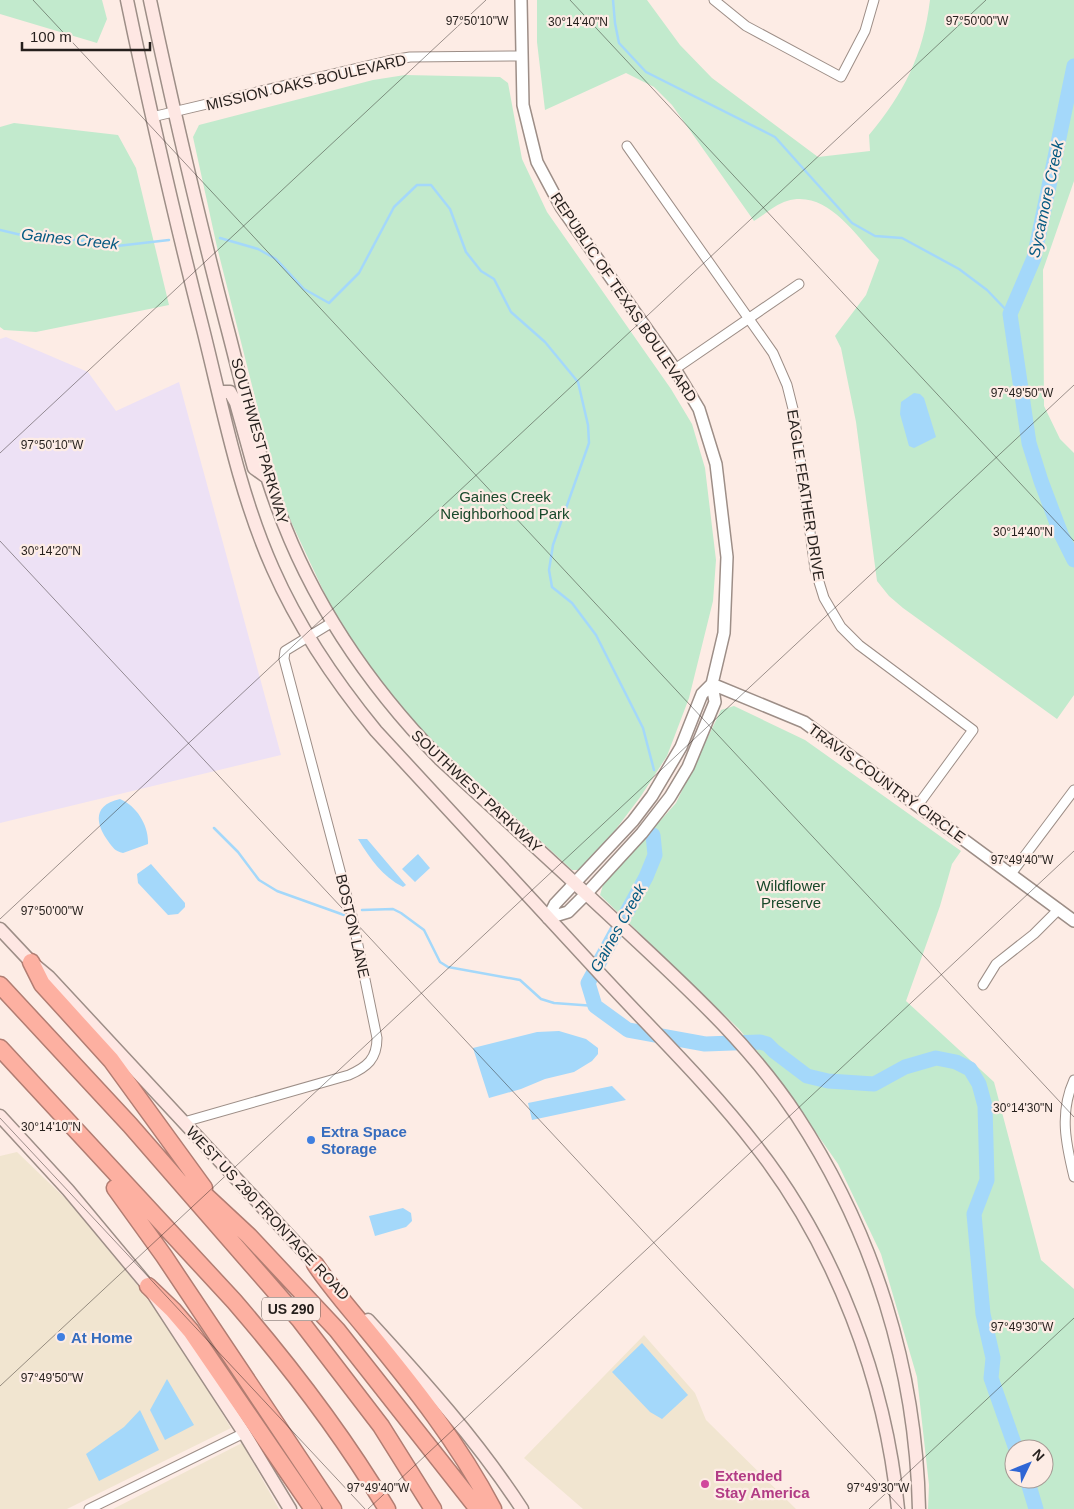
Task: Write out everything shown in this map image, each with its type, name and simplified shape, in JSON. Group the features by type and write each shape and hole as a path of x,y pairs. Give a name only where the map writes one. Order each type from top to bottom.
{"highway":[{"path":"31,962 42,984 111,1060 184,1162 221,1209"},
{"name":"US 290","path":"0,985 130,1125 299,1319 381,1426 433,1509"},
{"name":"US 290","path":"0,1048 234,1301 270,1343 344,1442 387,1509"},
{"path":"0,1060 121,1195 170,1264 333,1509"},
{"path":"130,1125 221,1209 286,1273 337,1330 478,1509"},
{"path":"115,1174 121,1195"},
{"path":"315,1264 331,1289 377,1343 446,1432 493,1509"},
{"path":"148,1286 191,1331 313,1509"}],"main road":[{"name":"SOUTHWEST PARKWAY","path":"127,0 152,118 219,392 252,515 273,570 307,637 351,701 376,731 727,1110 768,1162 812,1229 836,1277 856,1330 882,1420 898,1509"},
{"name":"SOUTHWEST PARKWAY","path":"150,0 206,248 268,478 287,533 331,623 373,684 402,721 440,759 688,988 733,1035 796,1115 842,1194 863,1238 887,1304 905,1377 915,1433 919,1509"},
{"path":"219,392 230,392 236,403 254,468 268,478"},
{"name":"WEST US 290 FRONTAGE ROAD","path":"0,929 31,962 49,977 442,1401 522,1509"},
{"path":"0,1116 68,1190 148,1286 244,1433 290,1509"}],"street":[{"name":"REPUBLIC OF TEXAS BOULEVARD","path":"521,0 521,56 525,117 533,151 548,185 674,369 699,409 716,464 725,535 727,579 724,633 712,684 715,702 688,767 670,797 642,833 586,894 568,912 548,918"},
{"path":"714,0 746,26 840,77 865,31 874,0"},
{"name":"MISSION OAKS BOULEVARD","path":"152,118 410,57 521,56"},
{"name":"EAGLE FEATHER DRIVE","path":"627,146 773,354 787,385 794,413 815,569 824,598 841,627 859,645 973,730 918,805"},
{"path":"674,369 799,284"},
{"name":"BOSTON LANE","path":"184,1122 349,1075 363,1069 374,1059 377,1051 377,1038 352,916 284,659 285,651 331,623"},
{"name":"REPUBLIC OF TEXAS BOULEVARD","path":"548,918 556,904 632,821 652,796 681,747 702,694 712,684"},
{"name":"TRAVIS COUNTRY CIRCLE","path":"712,684 804,722 1074,921"},
{"path":"1011,874 1074,790"},
{"path":"982,985 996,964 1034,934 1059,909"},
{"path":"1074,1080 1064,1120 1066,1146 1074,1177"},
{"path":"89,1509 244,1433"}],"shaded area":[{"path":"6,337 88,372 116,411 179,382 281,755 0,823 0,339"},
{"path":"17,1152 68,1201 138,1286 172,1332 231,1428 67,1509 0,1509 0,1156"},
{"path":"644,1335 695,1393 706,1420 796,1509 583,1509 524,1458"},
{"path":"242,1443 279,1509 113,1509"}],"green space":[{"path":"0,0 102,0 107,19 97,43 0,14"},
{"path":"537,0 647,0 680,45 712,78 818,157 870,151 869,135 902,89 917,56 927,20 930,0 1074,0 1074,181 1043,270 1044,406 1060,439 1074,453 1074,695 1057,719 903,608 889,596 877,581 856,422 841,348 835,336 866,295 879,260 839,217 828,208 815,202 801,199 783,202 754,221 672,105 654,87 626,73 545,110 537,42"},
{"name":"Gaines Creek Neighborhood Park","path":"405,75 500,77 508,83 522,159 547,212 671,389 692,424 705,468 716,560 713,601 689,698 667,756 641,796 613,833 579,870 572,870 424,733 391,697 355,646 330,605 287,513 261,421 217,247 193,137 199,125 373,80"},
{"path":"14,123 118,135 136,168 169,305 36,332 4,330 0,327 0,127"},
{"name":"Wildflower Preserve","path":"734,706 805,740 961,851 952,864 940,906 906,1001 994,1082 1041,1260 1074,1289 1074,1509 928,1509 929,1485 917,1377 881,1254 838,1164 770,1067 739,1029 600,895 603,885 676,803 721,710"}],"water":[{"path":"914,393 920,394 924,398 936,437 914,448 909,446 900,414 901,402"},
{"path":"120,799 132,806 141,817 148,837 148,844 123,853 111,846 99,821 101,810 111,802"},
{"path":"358,839 367,839 406,885 403,887 383,873 372,861"},
{"path":"418,854 430,868 415,882 402,869"},
{"path":"151,864 185,903 185,907 178,914 168,915 138,883 137,874"},
{"path":"559,1031 586,1039 598,1048 598,1054 592,1061 574,1072 545,1079 521,1089 489,1098 473,1048 537,1032"},
{"path":"612,1086 626,1100 532,1120 528,1103"},
{"path":"403,1208 411,1213 412,1221 406,1227 375,1236 369,1216"},
{"path":"642,1343 688,1395 662,1419 650,1412 612,1372"},
{"path":"167,1379 194,1425 165,1440 150,1410"},
{"path":"140,1410 159,1450 99,1481 86,1454 124,1427"}],"waterway":[{"path":"613,0 619,43 646,72 775,137 852,223 875,236 902,238 959,269 987,290 1010,314"},
{"name":"Sycamore Creek","path":"1074,66 1034,258 1010,314 1029,443 1061,534 1074,560"},
{"name":"Gaines Creek","path":"220,238 258,249 276,259 304,289 329,303 359,273 394,207 417,185 431,185 450,209 466,252 481,271 494,279 511,312 545,342 578,382 588,425 589,443 553,545 549,570 552,587 572,603 596,635 643,728 654,770"},
{"name":"Gaines Creek","path":"0,230 34,238 77,240 117,246 169,240"},
{"path":"214,828 238,852 259,880 277,891 344,915"},
{"name":"Gaines Creek","path":"653,835 655,855 646,877 588,983 595,1006 628,1030 705,1044 760,1042 767,1044 807,1076 828,1081 874,1084 905,1067 936,1058 956,1062 970,1069 979,1084 985,1106 987,1180 974,1214 983,1314 993,1358 991,1378 1012,1439"},
{"path":"362,910 393,909 401,913 424,930 440,962 448,967 520,980 541,999 554,1003 595,1006"},
{"name":"Gaines Creek","path":"1030,1489 1036,1509"}],"place":[{"name":"Extra Space Storage","path":"311,1140"},
{"name":"At Home","path":"61,1337"},
{"name":"Extended Stay America","path":"705,1484"}]}
